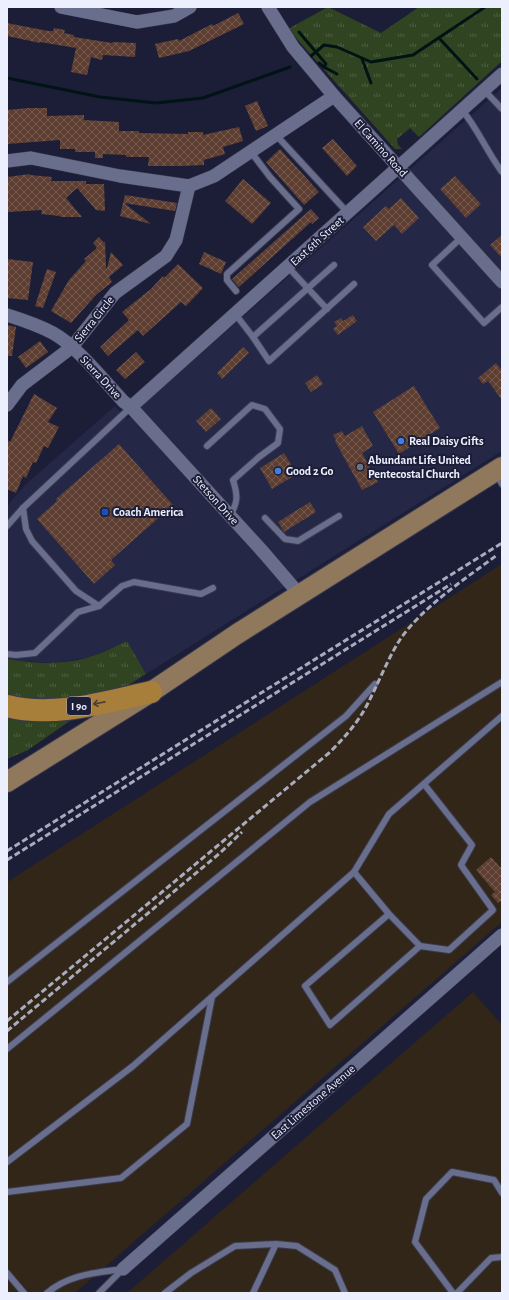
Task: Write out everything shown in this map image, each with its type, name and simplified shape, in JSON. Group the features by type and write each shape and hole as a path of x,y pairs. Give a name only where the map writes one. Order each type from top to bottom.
{"highway":[{"name":"I 90","path":"7,706 19,709 60,709 99,703 151,692"}],"main road":[{"path":"7,782 151,692 300,595 500,474"}],"street":[{"path":"61,7 137,22 174,16 190,7"},
{"name":"El Camino Road","path":"268,7 293,47 334,96 502,282"},
{"name":"East 6th Street","path":"131,407 236,315 502,74"},
{"path":"7,161 31,158 120,176 189,186 214,176 334,96"},
{"name":"Sierra Circle","path":"7,405 22,385 72,347 115,293 166,256 176,240 189,186"},
{"name":"Sierra Drive","path":"7,315 29,321 54,333 72,347 124,402 131,407"},
{"name":"Stetson Drive","path":"131,407 300,595"},
{"name":"East Limestone Avenue","path":"123,1269 502,935"}],"lane":[{"path":"484,90 502,109"},
{"path":"462,110 472,121 494,161 502,172"},
{"path":"276,135 348,213"},
{"path":"236,291 227,280 228,274 299,210 270,177 251,152"},
{"path":"462,237 432,265 484,323 502,307"},
{"path":"253,337 334,265"},
{"path":"288,267 327,309"},
{"path":"236,315 269,361 354,284"},
{"path":"207,446 252,405 265,409 280,429 278,442 233,480 237,492 236,505 230,516"},
{"path":"7,526 23,508 131,407"},
{"path":"23,508 26,529 32,541 76,591 99,606"},
{"path":"265,518 285,539 298,541 339,516"},
{"path":"7,654 16,655 35,653 78,612 99,606 122,586 134,582 201,594 213,588"},
{"path":"7,1049 310,802 502,682"},
{"path":"7,982 346,716 375,684"},
{"path":"7,1162 133,1066 354,872 389,814 502,716"},
{"path":"354,872 389,914 420,946 449,950 493,910 461,865 472,845 424,784"},
{"path":"389,914 306,986 330,1025 420,946"},
{"path":"7,1192 121,1178 187,1124 212,997"},
{"path":"453,1293 415,1242 426,1199 452,1172 494,1180 502,1192"},
{"path":"253,1293 276,1244"},
{"path":"165,1293 191,1273 234,1246 276,1244 297,1246 335,1270 345,1293"},
{"path":"457,1293 491,1258 502,1257"},
{"path":"46,1293 56,1285 78,1276 123,1269"},
{"path":"99,1293 123,1269"},
{"path":"7,1273 24,1293"}],"shaded area":[{"path":"502,88 502,451 146,674 127,641 90,657 55,663 7,659 7,506 25,485 115,406 127,419"},
{"path":"502,564 502,922 75,1293 7,1293 7,882"},
{"path":"473,992 502,1025 502,1293 127,1293"}],"green space":[{"path":"328,7 381,33 419,7 502,7 502,61 419,137 410,128 397,139 398,145 402,149 395,149 288,29"},
{"path":"127,641 146,674 127,686 98,696 61,703 7,699 7,659 38,663 80,660"},
{"path":"7,712 77,716 28,750 7,759"}],"building":[{"path":"238,13 244,24 189,51 159,58 155,44 178,39 179,41 212,24 213,26"},
{"path":"7,23 48,31 53,31 54,28 65,30 64,33 74,35 74,37 112,43 136,43 135,57 103,55 102,60 91,57 87,75 71,72 76,48 40,43 7,36"},
{"path":"257,101 268,126 256,131 245,106"},
{"path":"47,108 47,116 84,115 84,120 119,122 119,131 139,131 139,133 188,134 188,132 203,132 203,135 239,127 243,141 223,147 225,154 204,160 204,165 181,166 148,166 149,157 126,157 126,155 103,154 103,158 95,158 95,152 75,152 75,149 60,149 60,140 7,144 7,110"},
{"path":"333,139 357,166 347,176 322,148"},
{"path":"280,149 319,192 304,205 266,162"},
{"path":"30,174 52,177 51,181 86,181 86,184 104,184 105,211 96,210 77,188 66,198 82,217 60,217 41,214 42,210 8,212 7,177"},
{"path":"455,176 481,204 466,218 440,189"},
{"path":"243,179 271,203 252,224 225,201"},
{"path":"125,195 177,203 175,211 124,203 151,224 120,216"},
{"path":"401,198 419,218 402,234 394,225 376,241 363,227 386,206 389,209"},
{"path":"311,209 319,218 312,224 311,222 239,287 232,279"},
{"path":"502,235 502,258 490,245"},
{"path":"99,237 104,243 105,241 106,268 111,252 123,265 109,277 112,282 96,295 71,323 51,311 69,280 86,261 84,259 97,248 93,243"},
{"path":"204,252 226,262 221,274 199,264"},
{"path":"7,259 33,262 28,300 7,298"},
{"path":"178,264 203,288 186,306 181,302 143,336 138,330 108,356 100,347 129,320 122,312 151,289 163,276 164,278"},
{"path":"47,269 56,272 43,308 35,306"},
{"path":"353,315 357,321 338,335 333,329 337,326 334,322 341,318 343,321"},
{"path":"7,325 16,327 12,356 7,356"},
{"path":"40,341 48,352 26,368 18,357"},
{"path":"243,347 249,353 222,379 217,373"},
{"path":"136,352 145,362 125,379 116,370"},
{"path":"496,363 502,371 502,400 488,381 483,384 478,378"},
{"path":"317,375 323,384 311,392 305,383"},
{"path":"414,386 440,428 399,454 373,412"},
{"path":"34,394 57,408 48,422 59,427 48,448 44,446 36,463 33,462 26,478 23,476 16,493 7,489 7,440 10,442"},
{"path":"211,408 221,419 206,432 196,421"},
{"name":"Abundant Life United Pentecostal Church","path":"362,426 373,446 362,453 378,482 362,490 333,435 342,431 345,436"},
{"name":"Coach America","path":"119,444 173,505 111,560 115,565 94,584 37,519 57,501 56,499"},
{"name":"Good 2 Go","path":"284,453 297,474 272,489 260,468"},
{"path":"310,502 316,512 284,532 278,522"},
{"path":"491,857 502,869 502,900 498,903 491,895 495,892 476,870"}],"waterway":[{"path":"311,56 324,45 337,47 371,62 413,55 485,7"},
{"path":"299,32 326,64 324,67 319,63"},
{"path":"439,38 477,79"},
{"path":"362,59 371,83"},
{"path":"7,78 100,97 156,103 203,98 290,67"},
{"path":"324,67 337,74"}],"railway":[{"path":"7,851 502,543"},
{"path":"7,1021 329,753 360,717 396,646 411,626 446,593 497,555"},
{"path":"7,860 451,584"},
{"path":"7,1031 220,853 242,832"}],"place":[{"name":"Real Daisy Gifts","path":"401,441"},
{"name":"Abundant Life United Pentecostal Church","path":"360,467"},
{"name":"Good 2 Go","path":"278,471"},
{"name":"Coach America","path":"105,512"}]}
